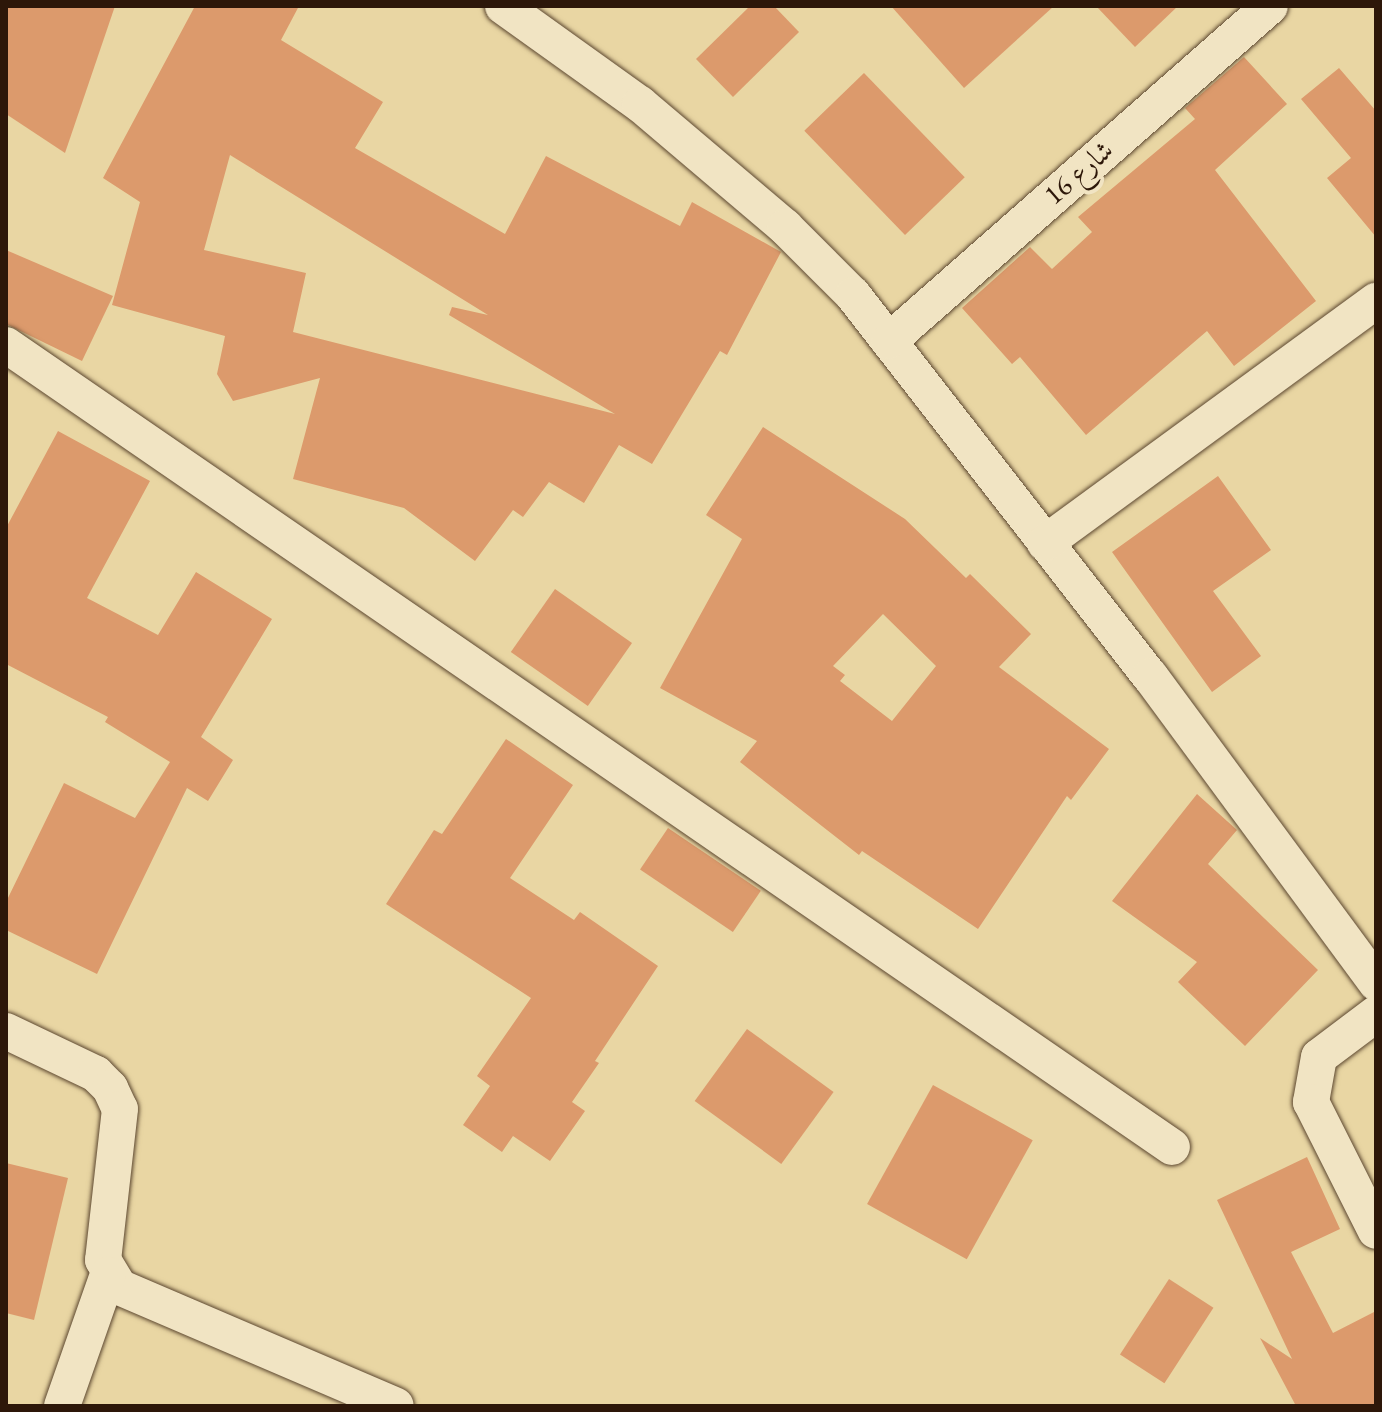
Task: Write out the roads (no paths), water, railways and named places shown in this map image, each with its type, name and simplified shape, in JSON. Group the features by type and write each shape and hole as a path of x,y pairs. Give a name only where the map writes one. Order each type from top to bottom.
{"street":[{"path":"503,6 640,104 785,227 853,295 1150,676 1376,983"},
{"name":"شارع 16","path":"889,341 1270,6"},
{"path":"1045,543 1376,301"},
{"path":"6,345 1172,1147"},
{"path":"1376,1014 1319,1057 1311,1102 1376,1231"},
{"path":"6,1031 96,1074 110,1088 120,1109 103,1260 108,1275 119,1287 396,1406"},
{"path":"62,1406 108,1275"}]}
